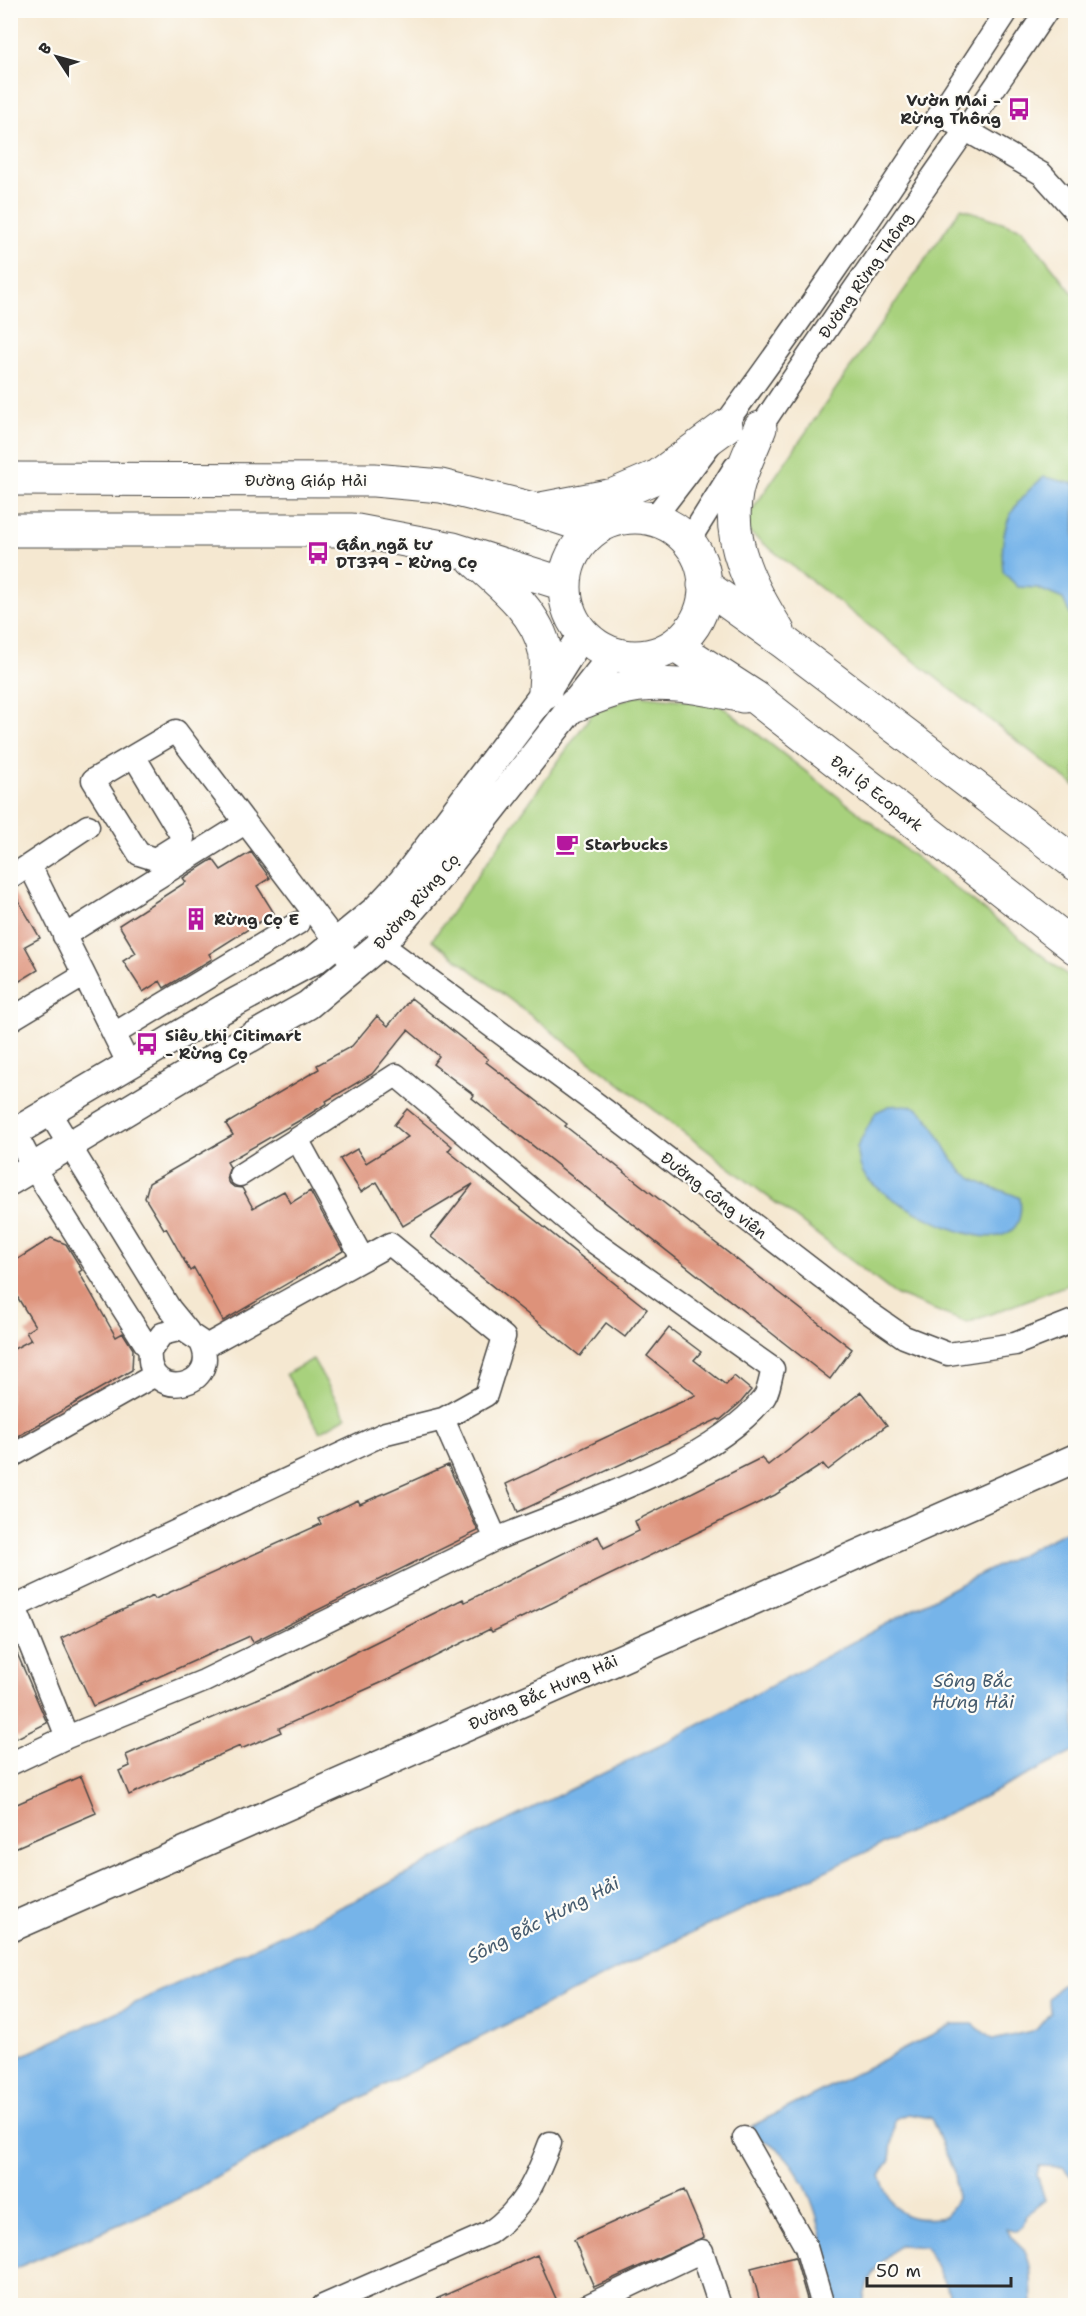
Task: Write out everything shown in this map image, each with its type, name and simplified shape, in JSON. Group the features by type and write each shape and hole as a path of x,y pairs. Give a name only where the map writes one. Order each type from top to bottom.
{"highway":[{"path":"537,510 614,495 658,476 726,426"},
{"path":"760,428 736,493 735,538 754,593 785,643"},
{"name":"Đường Giáp Hải","path":"10,479 374,480 441,486 537,510 595,529"},
{"path":"639,516 653,519 663,522 683,535 698,555 704,585 704,603 694,625 674,645 655,654 631,657 614,654 591,642 574,623 567,606 564,584 568,563 579,544 595,529 615,519 639,516"},
{"path":"10,530 352,530 453,549 564,584"},
{"path":"468,555 502,585 532,620 545,650 545,693"},
{"path":"704,585 785,643 1076,864"},
{"name":"Đại lộ Ecopark","path":"674,645 756,698 1076,948"},
{"path":"575,705 621,688 653,685 692,686 756,698"}],"street":[{"name":"Đường Rừng Thông","path":"653,519 726,426 940,114 1008,10"},
{"name":"Đường Rừng Thông","path":"688,542 760,428 1047,10"},
{"path":"940,114 1042,174 1076,212"},
{"name":"Đường Rừng Cọ","path":"13,1134 223,1009 316,959 376,910 403,881 545,693 583,633"},
{"name":"Đường Rừng Cọ","path":"22,1174 211,1060 308,1005 381,944 429,889 614,654"},
{"path":"134,756 183,838 179,844 155,859 140,854 93,780 176,731 355,966"},
{"path":"64,936 245,823"},
{"path":"10,878 88,826"},
{"path":"30,866 129,1065"},
{"path":"376,910 381,944"},
{"path":"114,1034 298,923"},
{"name":"Đường công viên","path":"381,944 597,1104 858,1305 904,1337 948,1354 1015,1344 1076,1320"},
{"path":"10,1020 83,976"},
{"path":"10,1764 67,1737 204,1681 496,1539 679,1463 745,1417 764,1397 773,1369 587,1237 396,1075 240,1174"},
{"path":"13,1134 22,1174 150,1351 151,1368 155,1375 161,1381 176,1386 191,1382 202,1371 205,1363 196,1339 170,1309 49,1112"},
{"path":"297,1138 363,1259"},
{"path":"67,1737 13,1608 386,1433 443,1419 486,1395 504,1337 390,1244 196,1339"},
{"path":"150,1351 162,1334 175,1329 196,1339"},
{"path":"10,1457 155,1375"},
{"path":"443,1419 496,1539"},
{"name":"Đường Bắc Hưng Hải","path":"10,1928 1076,1458"},
{"path":"744,2138 806,2247 823,2306"},
{"path":"322,2306 489,2233 499,2226 523,2203 550,2144"},
{"path":"586,2306 702,2251 720,2306"}],"green space":[{"path":"961,208 1022,229 1075,296 1075,786 741,526"},
{"path":"638,695 719,704 1075,981 1075,1282 967,1323 895,1294 432,940 593,712"},
{"path":"313,1359 346,1417 320,1432 286,1374"}],"water":[{"path":"1044,477 1075,484 1075,625 1063,599 1037,588 1018,587 1003,572 1003,542 1009,518 1022,497"},
{"path":"909,1105 919,1110 926,1116 950,1156 962,1171 976,1181 1020,1198 1018,1223 1004,1235 983,1236 956,1230 929,1219 880,1190 864,1174 857,1147 876,1112 889,1106"},
{"name":"Sông Bắc Hưng Hải","path":"1075,1527 1075,1751 978,1800 683,1937 388,2083 172,2202 11,2270 11,2061 371,1893 494,1827 667,1742 953,1588"},
{"path":"1075,1982 1075,2181 1063,2167 1039,2166 1037,2174 1045,2200 1026,2215 1023,2226 1017,2231 1006,2228 1028,2257 1032,2305 948,2305 949,2293 926,2247 900,2245 874,2270 867,2286 863,2305 836,2305 819,2224 804,2184 780,2151 751,2136 750,2127 953,2024 973,2024 993,2040 1036,2030 1050,2013 1049,1998 1062,1984","holes":["908,2114 931,2118 954,2173 957,2199 945,2217 931,2219 910,2217 902,2213 890,2199 880,2176 890,2159 895,2119"]}],"building":[{"name":"Rừng Cọ E","path":"251,852 270,878 257,886 274,913 209,954 212,959 164,988 160,981 143,992 123,961 136,953 119,925 186,882 183,878 213,859 221,870"},
{"path":"10,891 13,891 40,938 25,946 38,970 10,987"},
{"path":"411,998 488,1059 486,1062 567,1124 565,1126 852,1349 830,1379 472,1098 474,1095 433,1064 439,1056 408,1030 372,1074 326,1101 327,1103 302,1119 227,1162 230,1167 227,1175 228,1182 234,1187 242,1188 253,1208 284,1191 291,1203 310,1191 343,1251 223,1321 194,1268 190,1271 166,1228 164,1229 145,1198 149,1183 233,1135 226,1124 319,1069 317,1065 352,1046 377,1016 388,1026"},
{"path":"407,1109 452,1146 448,1151 647,1309 625,1337 606,1323 580,1356 431,1237 473,1184 403,1226 377,1182 361,1192 340,1159 357,1149 366,1163 408,1137 394,1125"},
{"path":"51,1238 66,1244 82,1270 79,1272 116,1337 123,1333 133,1349 132,1370 10,1441 10,1351 31,1340 26,1332 35,1326 10,1285 10,1264"},
{"path":"669,1328 701,1352 694,1360 726,1385 734,1376 751,1390 720,1420 518,1512 506,1484 696,1395 647,1356"},
{"path":"861,1392 887,1425 828,1470 823,1464 775,1495 492,1632 490,1629 394,1677 279,1728 281,1732 241,1749 240,1746 129,1795 119,1771 130,1766 126,1755 283,1688 463,1599 465,1602 598,1536 604,1548 639,1531 635,1521 761,1458 768,1465"},
{"path":"448,1465 478,1531 253,1642 250,1636 93,1706 61,1638 153,1596 155,1599 321,1524 318,1519 358,1500 360,1504"},
{"path":"10,1637 47,1723 17,1738 10,1726"},
{"path":"81,1776 96,1813 10,1850 10,1807"},
{"path":"684,2190 704,2237 594,2287 574,2240"},
{"path":"537,2255 557,2301 547,2306 420,2306"},
{"path":"795,2257 809,2306 761,2306 751,2268"}],"place":[{"name":"Vườn Mai - Rừng Thông","path":"1019,109"},
{"name":"Gần ngã tư DT379 - Rừng Cọ","path":"318,553"},
{"name":"Starbucks","path":"567,844"},
{"name":"Rừng Cọ E","path":"196,919"},
{"name":"Siêu thị Citimart - Rừng Cọ","path":"147,1044"}]}
